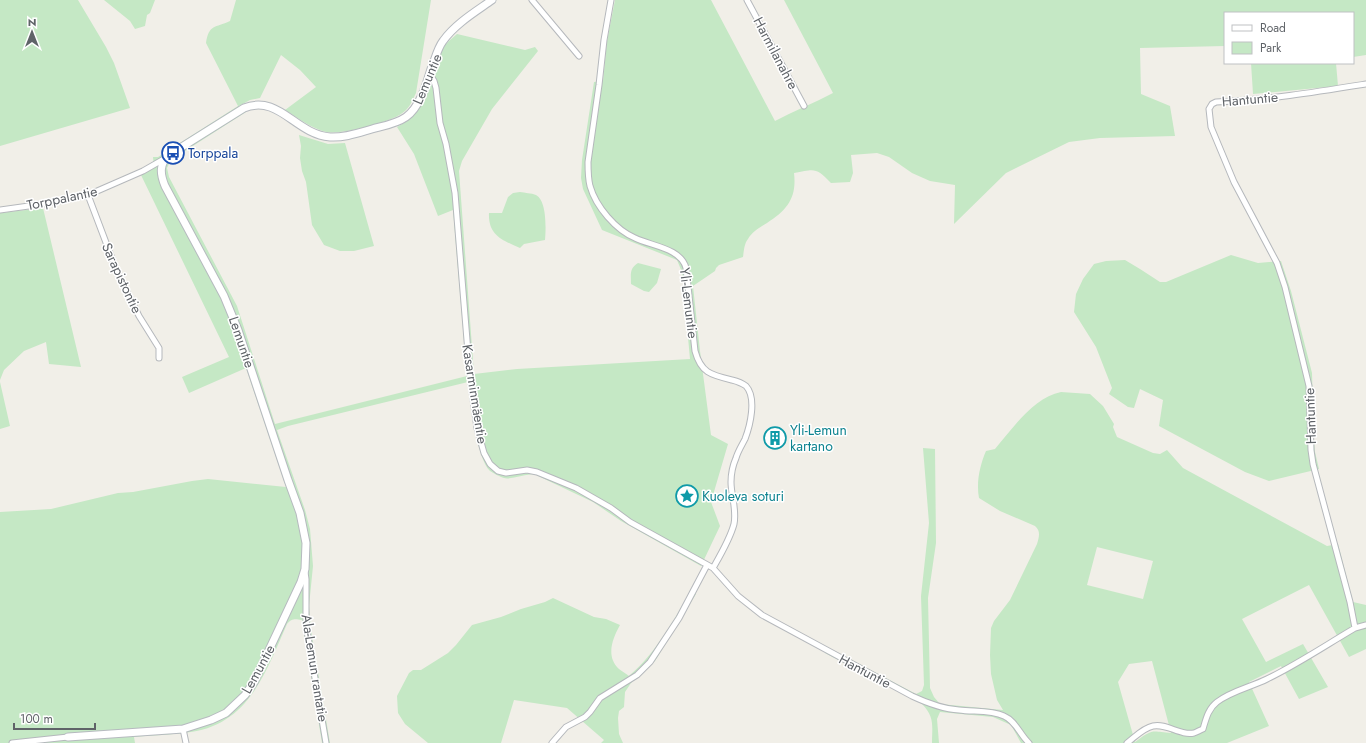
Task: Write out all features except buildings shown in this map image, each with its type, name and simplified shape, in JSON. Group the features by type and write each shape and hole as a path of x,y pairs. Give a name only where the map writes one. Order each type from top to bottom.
{"street":[{"name":"Lemuntie","path":"12,743 183,729 211,720 226,713 245,695 254,682 301,582 305,569 306,542 300,513 231,311 162,180 161,169 165,159 244,108 252,105 267,105 304,128 329,137 347,135 383,126 406,118 418,103 430,75 437,53 443,42 459,25 492,0"},
{"path":"532,0 579,56"},
{"name":"Yli-Lemuntie","path":"611,0 604,40 588,162 590,188 603,210 622,230 634,238 673,253 684,261 697,359 707,372 746,386 752,401 752,411 745,438 736,457 731,474 735,506 733,525 713,568"},
{"name":"Harmilanahre","path":"747,0 804,106"},
{"name":"Kasarminmäentie","path":"430,75 436,88 440,123 446,144 455,193 470,377 477,428 484,453 490,464 498,471 506,474 527,470 536,472 576,488 611,508 630,522 713,568"},
{"name":"Hantuntie","path":"1355,628 1350,602 1311,450 1309,386 1285,287 1277,263 1234,182 1211,127 1209,109 1212,104 1216,102 1300,95 1366,84"},
{"name":"Torppalantie","path":"0,210 43,204 88,195 137,174 165,159"},
{"name":"Sarapistontie","path":"88,195 116,269 139,316 159,348 159,358"},
{"path":"552,743 566,727 585,717 600,698 606,693 632,678 650,662 679,618 707,565"},
{"name":"Hantuntie","path":"713,568 738,596 762,615 926,703 957,710 994,713 1004,716 1011,720 1029,743"},
{"name":"Ala-Lemun rantatie","path":"305,569 307,631 326,743"},
{"path":"1127,743 1146,728 1154,726 1163,726 1194,733 1203,729 1210,710 1216,702 1278,674 1355,628 1366,625"},
{"path":"183,729 186,743"}],"green space":[{"path":"0,0 78,0 114,63 130,108 0,146"},
{"path":"104,0 155,0 150,13 147,15 145,26 135,29 130,21"},
{"path":"236,0 431,0 416,93 405,111 399,115 367,127 343,132 326,132 310,125 285,110 316,87 300,70 281,55 260,98 250,100 239,106 246,112 171,160 167,168 169,177 237,306 275,424 467,376 453,210 438,216 414,154 397,127 408,120 417,111 423,101 439,56 445,45 457,34 525,50 535,47 538,51 492,109 462,161 459,171 474,374 517,369 690,359 682,272 677,260 602,230 583,189 581,178 582,160 594,82 603,81 607,41 615,0 711,0 775,121 833,93 784,0 1366,0 1366,55 1354,57 1354,12 1224,12 1224,46 1140,48 1141,94 1170,106 1175,136 1100,138 1069,142 1006,173 954,224 955,185 930,181 912,173 889,157 877,153 851,155 853,173 850,182 831,183 822,174 815,170 794,173 794,190 789,202 780,213 750,236 744,248 743,257 719,265 715,271 693,286 711,435 728,444 711,502 720,526 701,566 621,521 593,502 534,474 514,478 504,478 490,471 485,465 478,443 472,415 468,382 288,426 277,430 305,510 310,529 313,566 309,606 311,630 330,743 322,743 302,620 295,619 287,624 263,676 253,692 242,706 228,718 211,727 184,733 134,737 135,743 0,743 0,512 51,509 118,493 133,492 208,479 286,487 246,368 189,393 182,377 229,357 141,175 154,168 153,157 158,157 238,106 206,43 207,37 211,30 230,21"},
{"path":"1251,64 1336,64 1338,86 1253,94"},
{"path":"299,135 328,144 345,143 374,246 354,251 340,251 324,245 312,225 306,182 302,171 300,158 301,146"},
{"path":"520,192 534,194 540,198 544,209 546,229 545,240 524,244 520,248 497,236 491,227 489,213 502,213 508,197 513,193"},
{"path":"43,208 81,367 49,364 46,342 24,351 4,370 0,380 0,213"},
{"path":"1231,255 1258,263 1281,261 1291,291 1312,373 1314,440 1319,469 1269,481 1245,472 1159,426 1163,400 1140,389 1134,408 1128,407 1109,394 1112,388 1096,347 1074,312 1076,294 1083,279 1094,264 1106,261 1125,260 1160,282 1166,282"},
{"path":"638,263 661,269 657,283 649,292 631,284 633,267"},
{"path":"0,382 10,426 0,429"},
{"path":"1061,392 1090,394 1103,406 1114,424 1113,427 1117,437 1153,453 1160,454 1167,450 1183,468 1327,546 1338,544 1353,602 1366,605 1366,649 1349,657 1309,585 1242,619 1266,662 1303,644 1328,687 1299,699 1281,666 1249,682 1269,726 1227,743 1021,743 1011,725 993,717 940,712 937,719 939,743 932,743 931,718 922,704 825,653 827,647 916,694 922,691 924,685 921,596 929,523 923,448 935,449 936,543 928,598 930,688 934,697 940,704 1003,710 997,700 991,674 991,628 994,621 1010,600 1037,544 1039,532 1035,526 1000,511 979,498 979,474 986,451 995,449 1024,415 1042,400","holes":["1097,547 1153,561 1143,599 1087,585","1152,661 1171,733 1152,732 1135,742 1118,682 1129,664"]},
{"path":"691,591 696,594 655,661 631,683 625,692 624,707 619,711 618,718 619,734 623,743 601,743 604,740 567,708 514,700 501,743 428,743 405,724 398,713 397,696 409,673 413,670 421,670 448,653 472,625 501,617 553,598 594,617 606,619 620,625 613,641 611,653 615,664 629,676 656,647"}],"place":[{"name":"Torppala","path":"173,153"},
{"name":"Yli-Lemun kartano","path":"775,438"},
{"name":"Kuoleva soturi","path":"687,496"}]}
